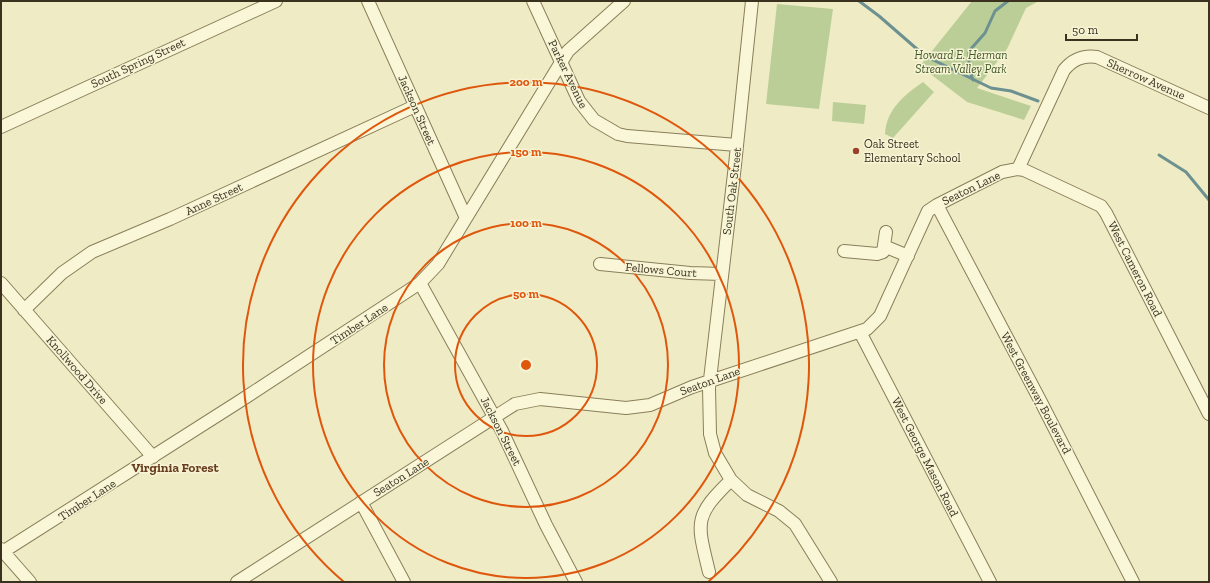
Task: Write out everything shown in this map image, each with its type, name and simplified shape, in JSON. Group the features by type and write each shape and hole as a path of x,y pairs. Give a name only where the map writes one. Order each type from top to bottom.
{"street":[{"name":"South Spring Street","path":"1,127 276,1"},
{"name":"Jackson Street","path":"368,1 466,218"},
{"name":"Parker Avenue","path":"533,1 586,112 604,128 627,136 737,145"},
{"name":"Timber Lane","path":"2,551 153,457 420,283 438,264 572,46 624,1"},
{"name":"South Oak Street","path":"752,1 710,380 708,405 711,440 715,453 731,480 747,495 778,512 795,524 831,582"},
{"name":"Sherrow Avenue","path":"1018,169 1064,70 1069,64 1081,57 1097,57 1209,108"},
{"name":"Anne Street","path":"24,310 62,273 92,252 170,219 415,106"},
{"name":"Seaton Lane","path":"237,582 515,404 540,399 626,408 640,407 710,380 860,332 875,323 880,316 928,211 1002,172 1018,169"},
{"name":"West Cameron Road","path":"1018,169 1101,206 1106,213 1209,414"},
{"name":"West Greenway Boulevard","path":"937,205 1042,404 1133,582"},
{"path":"844,251 877,254 883,252 886,232"},
{"path":"884,246 908,256"},
{"name":"Fellows Court","path":"600,264 690,273 722,274"},
{"name":"Jackson Street","path":"420,283 494,417 546,525 576,582"},
{"name":"Knollwood Drive","path":"1,284 153,457"},
{"name":"West George Mason Road","path":"860,332 990,582"},
{"path":"709,572 700,536 702,517 711,499 731,480"},
{"path":"360,502 404,582"},
{"path":"2,551 30,582"}],"green space":[{"name":"Howard E. Herman Stream Valley Park","path":"972,1 1039,1 1026,8 1007,49 977,88 1031,106 1024,120 967,102 920,66"},
{"path":"777,4 833,9 819,109 766,104"},
{"path":"923,82 934,92 893,138 885,134 886,125 892,110 909,92"},
{"path":"833,102 866,105 864,124 832,121"}],"waterway":[{"path":"859,1 879,16 925,56 991,88 1011,91 1038,101"},
{"path":"973,80 969,68 969,51 985,33 995,11 1008,1"},
{"path":"1159,155 1186,172 1209,200"}],"place":[{"name":"Oak Street Elementary School","path":"856,151"}],"district":[{"name":"Virginia Forest","path":"175,467"}]}
